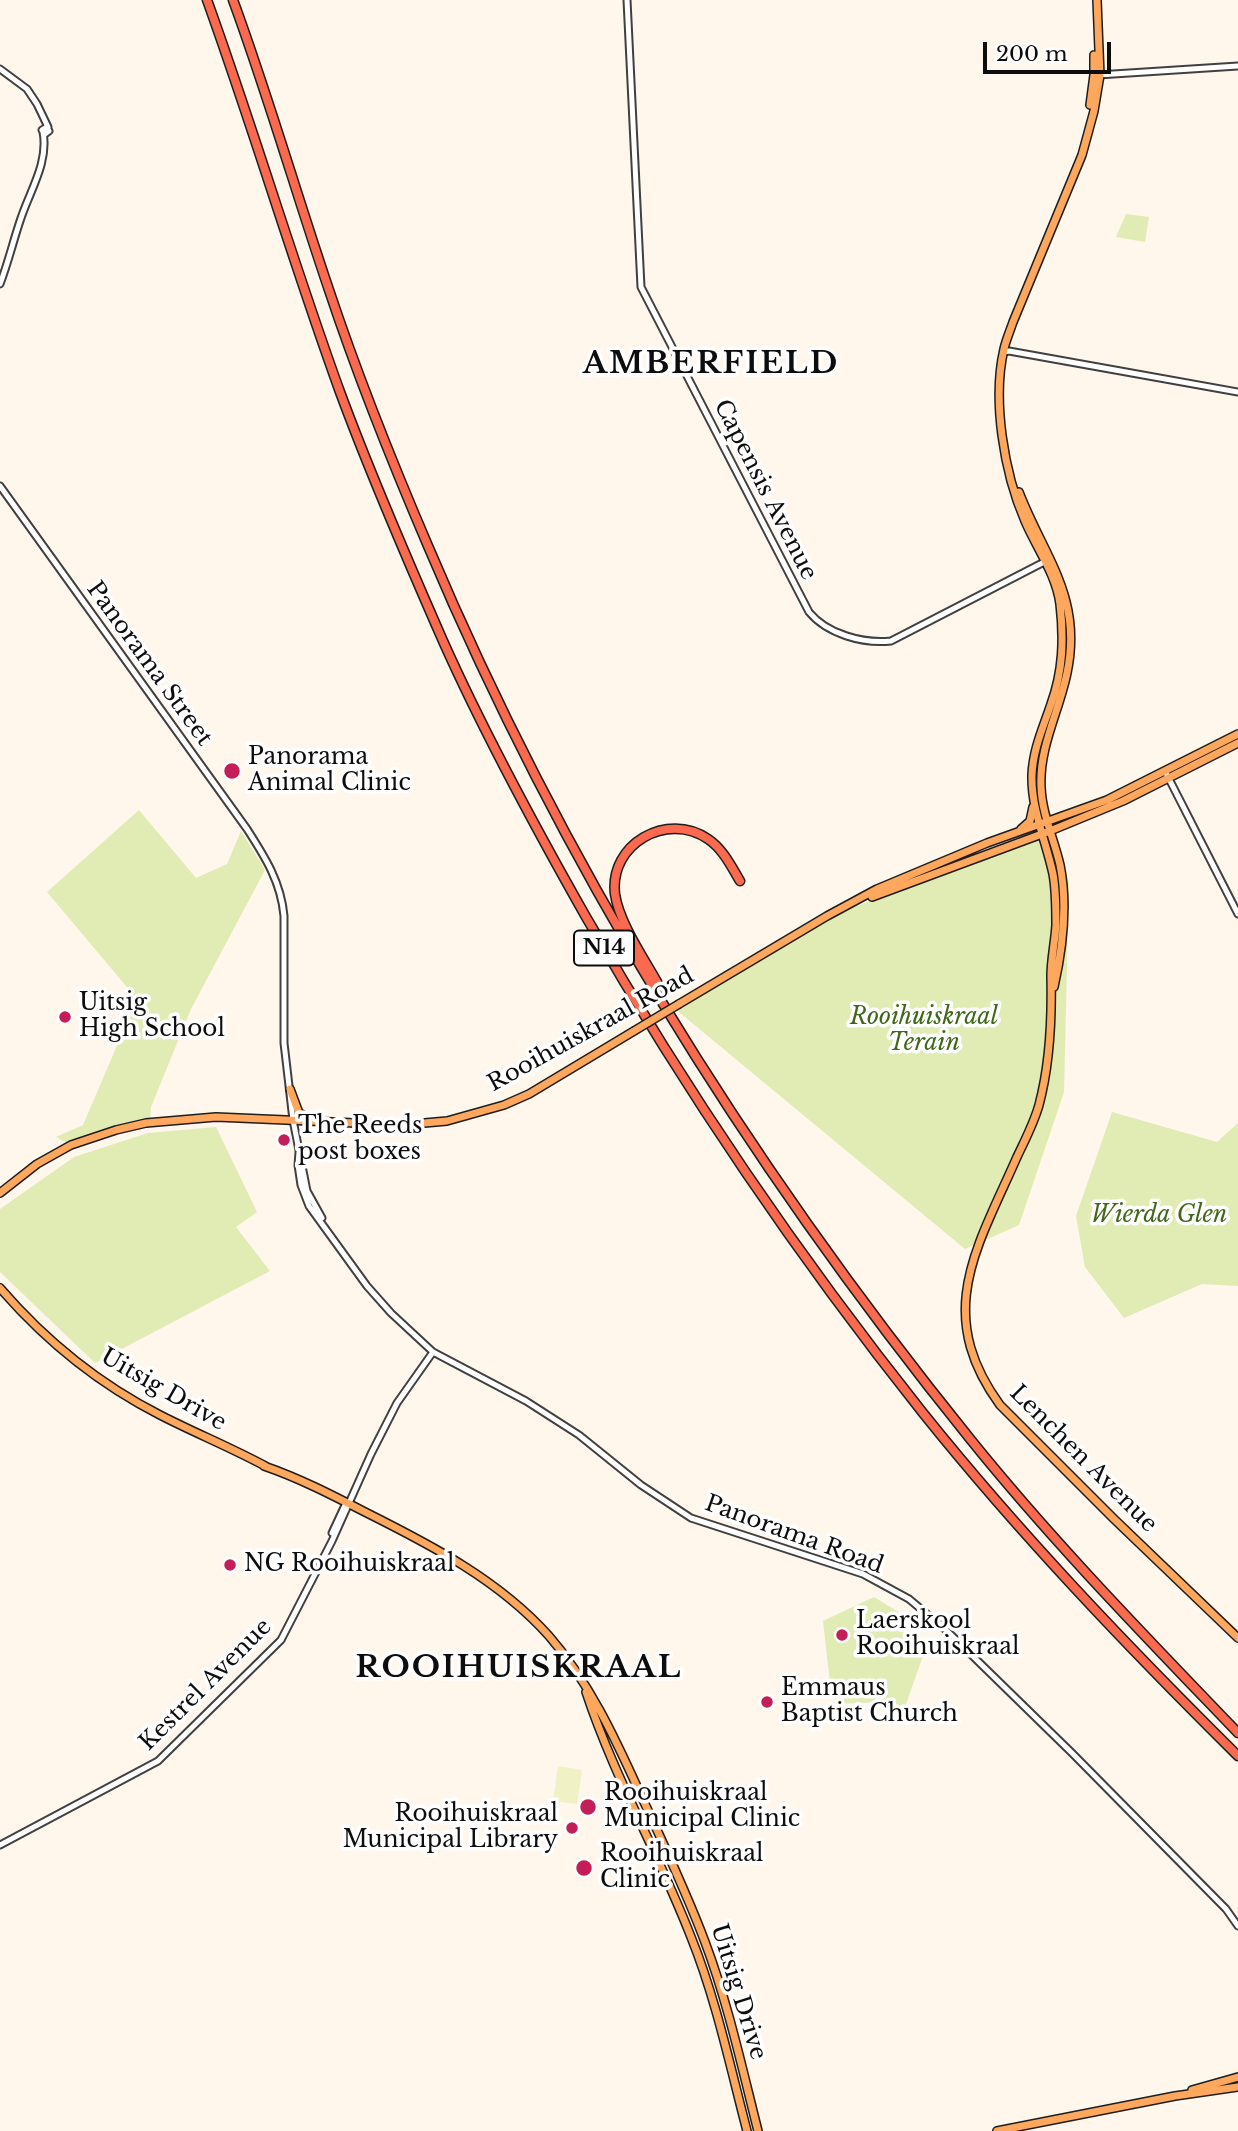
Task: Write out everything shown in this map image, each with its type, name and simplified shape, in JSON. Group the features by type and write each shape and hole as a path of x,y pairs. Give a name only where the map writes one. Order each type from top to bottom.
{"highway":[{"name":"N14","path":"207,0 341,394 378,487 467,691 562,874 622,980 757,1189 816,1273 926,1417 1106,1622 1238,1756"},
{"name":"N14","path":"233,0 331,296 394,466 451,600 508,721 568,836 643,969 773,1176 893,1341 973,1443 1064,1549 1238,1733"},
{"path":"730,1108 628,929 618,905 615,884 619,865 628,850 649,833 666,828 687,829 708,839 727,859 740,881"}],"main road":[{"name":"Lenchen Avenue","path":"1095,0 1097,74 1089,130 1006,350 1000,411 1009,465 1066,600 1070,642 1066,680 1044,746 1041,773 1042,798 1062,876 1062,946 1052,995 1046,1064 1038,1107 968,1275 966,1325 977,1366 989,1389 1008,1413 1238,1638"},
{"name":"Lenchen Avenue","path":"1048,560 1059,601 1064,636 1055,691 1035,748 1032,778 1034,800 1053,875 1055,895 1052,995"},
{"name":"Rooihuiskraal Road","path":"1167,775 1238,734"},
{"name":"Rooihuiskraal Road","path":"820,920 902,884 1049,827 1238,743"},
{"path":"1013,834 1030,821 1034,800"},
{"name":"Rooihuiskraal Road","path":"0,1195 37,1164 71,1145 146,1123 199,1118 241,1122 323,1121 402,1125 473,1115 504,1105 528,1094 820,920 877,890 1013,834 1041,830"},
{"path":"290,1089 302,1116 323,1121"},
{"name":"Uitsig Drive","path":"0,1285 39,1328 113,1388 158,1414 264,1466 296,1478 429,1545 470,1569 509,1597 548,1635 582,1678 608,1725 701,1932 727,2010 759,2131"},
{"name":"Uitsig Drive","path":"582,1678 599,1730 695,1947 717,2012 747,2131"},
{"path":"1175,2096 1238,2077"},
{"path":"997,2131 1175,2096 1238,2087"}],"street":[{"name":"Capensis Avenue","path":"627,0 641,287 809,612 829,629 868,642 891,641 1048,560"},
{"path":"1097,74 1238,66"},
{"path":"0,69 27,89 41,112 45,130 40,169 28,197 0,284"},
{"path":"1006,350 1238,392"},
{"name":"Panorama Street","path":"0,486 267,860 279,885 282,899 284,1043 307,1191 332,1236 367,1286 391,1313 433,1352 455,1365"},
{"path":"1167,775 1238,914"},
{"name":"Kestrel Avenue","path":"0,1845 158,1761 282,1639 325,1552 360,1471 397,1403 433,1352"},
{"name":"Panorama Road","path":"455,1365 526,1401 581,1436 641,1485 691,1518 863,1574 909,1599 946,1630 1072,1753 1226,1909 1238,1926"}],"green space":[{"path":"1126,214 1149,217 1145,242 1116,237"},
{"path":"139,810 196,878 227,864 241,831 265,870 191,1009 151,1107 150,1121 69,1144 56,1137 83,1125 137,999 47,892"},
{"name":"Rooihuiskraal Terain","path":"1053,835 1069,882 1064,1092 1019,1225 965,1249 674,1008 845,910"},
{"name":"Wierda Glen","path":"1112,1112 1217,1142 1238,1123 1238,1286 1202,1284 1124,1318 1085,1267 1076,1216"},
{"path":"216,1127 257,1212 236,1227 270,1271 95,1363 0,1272 0,1209 74,1157 148,1133"},
{"path":"874,1597 908,1618 902,1637 926,1647 905,1707 881,1702 836,1704 834,1692 831,1692 823,1621"},
{"path":"558,1766 582,1770 577,1804 553,1801"}],"place":[{"name":"Panorama Animal Clinic","path":"232,771"},
{"name":"Uitsig High School","path":"65,1017"},
{"name":"The Reeds post boxes","path":"284,1140"},
{"name":"NG Rooihuiskraal","path":"230,1565"},
{"name":"Laerskool Rooihuiskraal","path":"842,1635"},
{"name":"Emmaus Baptist Church","path":"767,1702"},
{"name":"Rooihuiskraal Municipal Clinic","path":"588,1807"},
{"name":"Rooihuiskraal Municipal Library","path":"572,1828"},
{"name":"Rooihuiskraal Clinic","path":"584,1868"}],"district":[{"name":"AMBERFIELD","path":"711,365"},
{"name":"ROOIHUISKRAAL","path":"519,1669"}]}
